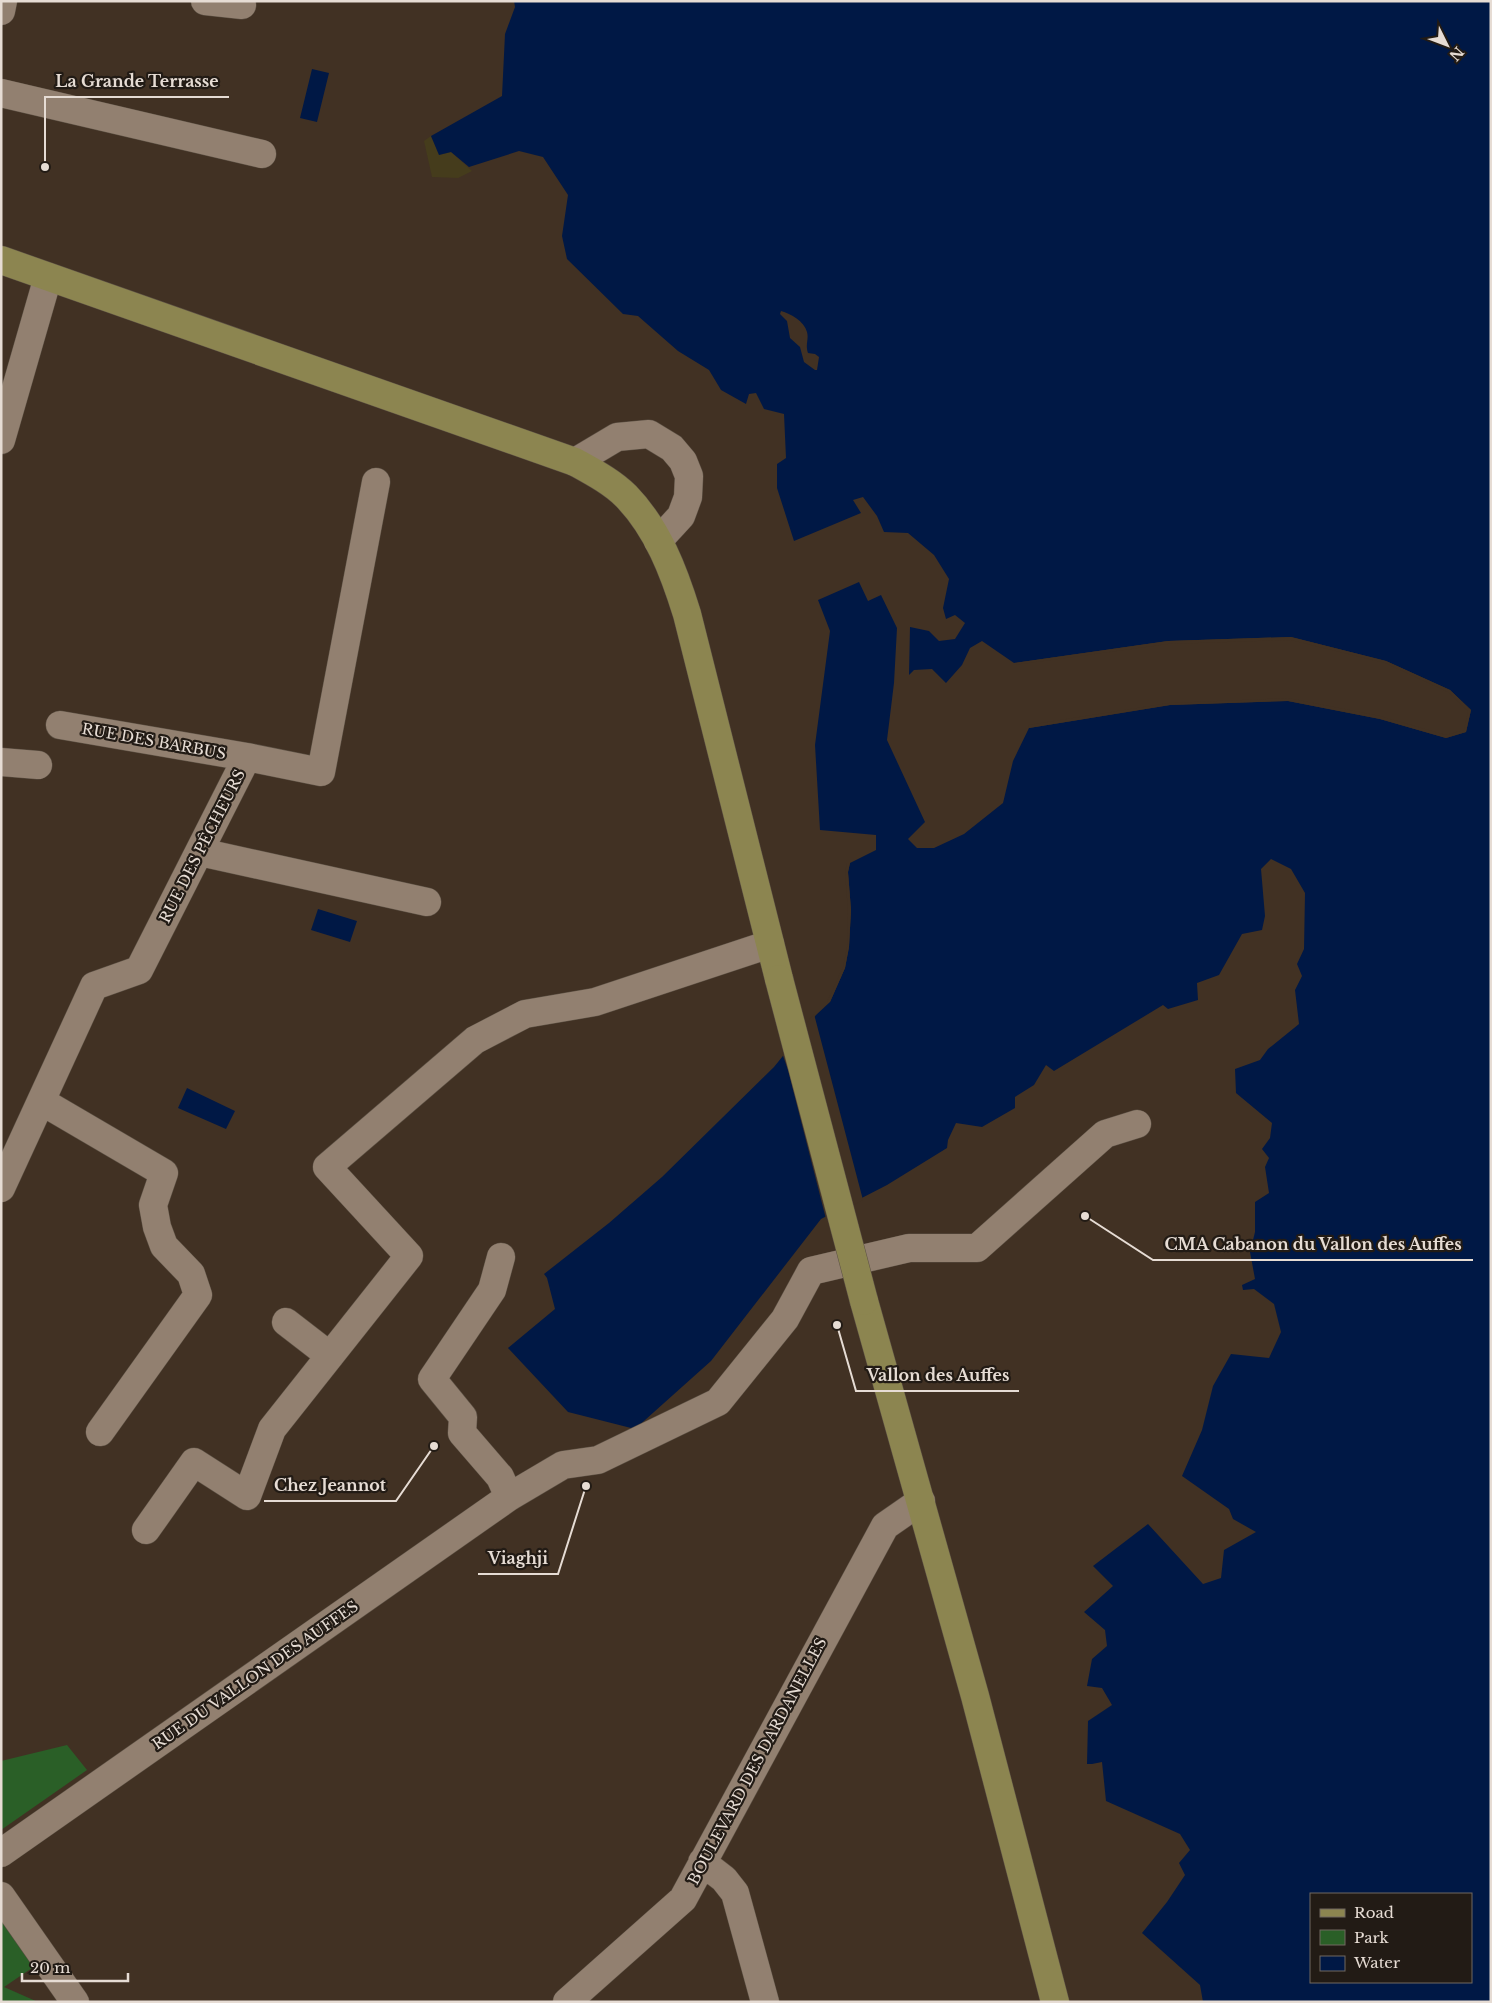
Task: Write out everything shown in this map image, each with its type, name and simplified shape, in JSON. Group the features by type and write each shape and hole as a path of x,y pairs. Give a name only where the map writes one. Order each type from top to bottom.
{"main road":[{"path":"1,260 575,462 603,478 625,495 645,518 676,578 687,614 779,979 864,1301 975,1696 1055,2002"}],"street":[{"path":"1,11 3,1"},
{"path":"205,1 242,5"},
{"path":"1,93 262,154"},
{"path":"1,440 48,277"},
{"path":"575,462 617,438 649,434 672,448 683,461 688,476 688,497 681,516 658,541"},
{"name":"RUE DES PÊCHEURS","path":"1,1188 94,986 139,970 247,757 321,772 376,482"},
{"name":"RUE DES BARBUS","path":"60,725 247,757"},
{"path":"1,762 38,764"},
{"path":"200,852 426,902"},
{"path":"146,1530 194,1462 247,1496 272,1429 409,1256 327,1167 475,1040 526,1014 596,1002 770,944"},
{"path":"41,1102 164,1173 153,1205 156,1227 164,1246 190,1274 198,1296 100,1432"},
{"name":"RUE DU VALLON DES AUFFES","path":"1,1853 509,1497 564,1465 598,1460 718,1402 785,1319 811,1271 909,1248 977,1248 1105,1134 1137,1124"},
{"path":"501,1256 492,1290 432,1379 463,1417 462,1433 500,1477 509,1497"},
{"path":"286,1322 330,1356"},
{"name":"BOULEVARD DES DARDANELLES","path":"567,2002 683,1899 885,1526 921,1501"},
{"path":"702,1862 724,1879 735,1893 766,2002"},
{"path":"1,1896 76,2002"}],"green space":[{"path":"67,1745 87,1770 1,1830 1,1761"},
{"path":"1,1921 35,1966 4,1987 38,2002 1,2002"}],"sand":[{"path":"431,136 439,155 451,152 472,171 458,178 432,177 424,141"}],"water":[{"path":"514,1 1491,1 1491,2002 1203,2002 1200,1985 1142,1933 1167,1902 1185,1875 1179,1863 1190,1850 1180,1834 1106,1801 1102,1762 1087,1764 1088,1721 1112,1705 1102,1688 1087,1686 1092,1659 1107,1646 1105,1630 1084,1612 1113,1586 1093,1566 1148,1524 1203,1584 1221,1578 1224,1550 1256,1532 1233,1519 1229,1509 1182,1476 1202,1430 1213,1386 1231,1354 1269,1358 1281,1332 1274,1304 1254,1289 1243,1290 1242,1285 1255,1279 1250,1252 1255,1232 1255,1202 1269,1193 1265,1167 1269,1158 1262,1149 1270,1138 1272,1123 1236,1093 1235,1069 1260,1060 1268,1049 1299,1024 1295,990 1302,976 1297,964 1304,949 1305,893 1291,869 1271,859 1261,869 1265,916 1262,930 1242,934 1219,975 1197,983 1198,1000 1168,1009 1163,1005 1054,1071 1046,1065 1034,1085 1015,1097 1015,1108 982,1127 956,1123 948,1140 947,1148 887,1185 821,1219 711,1361 635,1429 568,1412 508,1348 555,1309 547,1278 544,1274 609,1223 662,1177 774,1067 816,1015 830,1002 845,968 849,947 851,910 848,872 850,863 876,850 876,835 820,830 815,745 830,631 818,600 859,582 868,601 881,595 897,628 894,683 887,740 925,822 908,839 917,848 934,848 964,834 1003,803 1013,761 1029,728 1170,705 1288,701 1380,719 1446,738 1466,732 1471,710 1450,690 1386,661 1291,637 1168,641 1014,663 982,641 970,648 962,665 946,683 932,669 914,670 909,675 910,627 929,631 939,641 955,639 965,623 955,615 946,619 943,608 949,579 934,555 908,533 884,532 877,516 863,497 853,500 861,513 794,541 777,488 777,464 786,458 784,414 764,409 756,393 749,394 746,404 721,390 709,370 678,351 638,316 623,314 567,259 562,236 568,195 543,157 519,151 469,167 451,152 439,155 431,136 502,96 505,34 515,7","holes":["781,311 803,324 807,335 808,353 819,357 817,370 804,362 800,347 790,338 787,321 780,314"]},
{"path":"312,69 329,73 317,122 300,118"},
{"path":"318,909 357,921 350,942 311,930"},
{"path":"187,1088 235,1111 226,1129 178,1108"}],"pier":[{"path":"1291,637 1386,661 1450,690 1471,710 1466,732 1446,738 1380,719 1288,701 1170,705 1029,728 1028,725 1169,703 1288,698 1380,716 1446,735 1464,730 1468,711 1448,692 1385,663 1291,640 1168,644 1014,665 1014,663 1168,641"},
{"path":"847,863 850,863 848,872 851,910 849,947 845,968 830,1002 827,1002 843,967 847,947 848,911 845,872"},
{"path":"814,1014 863,1200 826,1219 782,1053"}],"place":[{"name":"La Grande Terrasse","path":"45,167"},
{"name":"CMA Cabanon du Vallon des Auffes","path":"1085,1216"},
{"name":"Vallon des Auffes","path":"837,1325"},
{"name":"Chez Jeannot","path":"434,1446"},
{"name":"Viaghji","path":"586,1486"}]}
